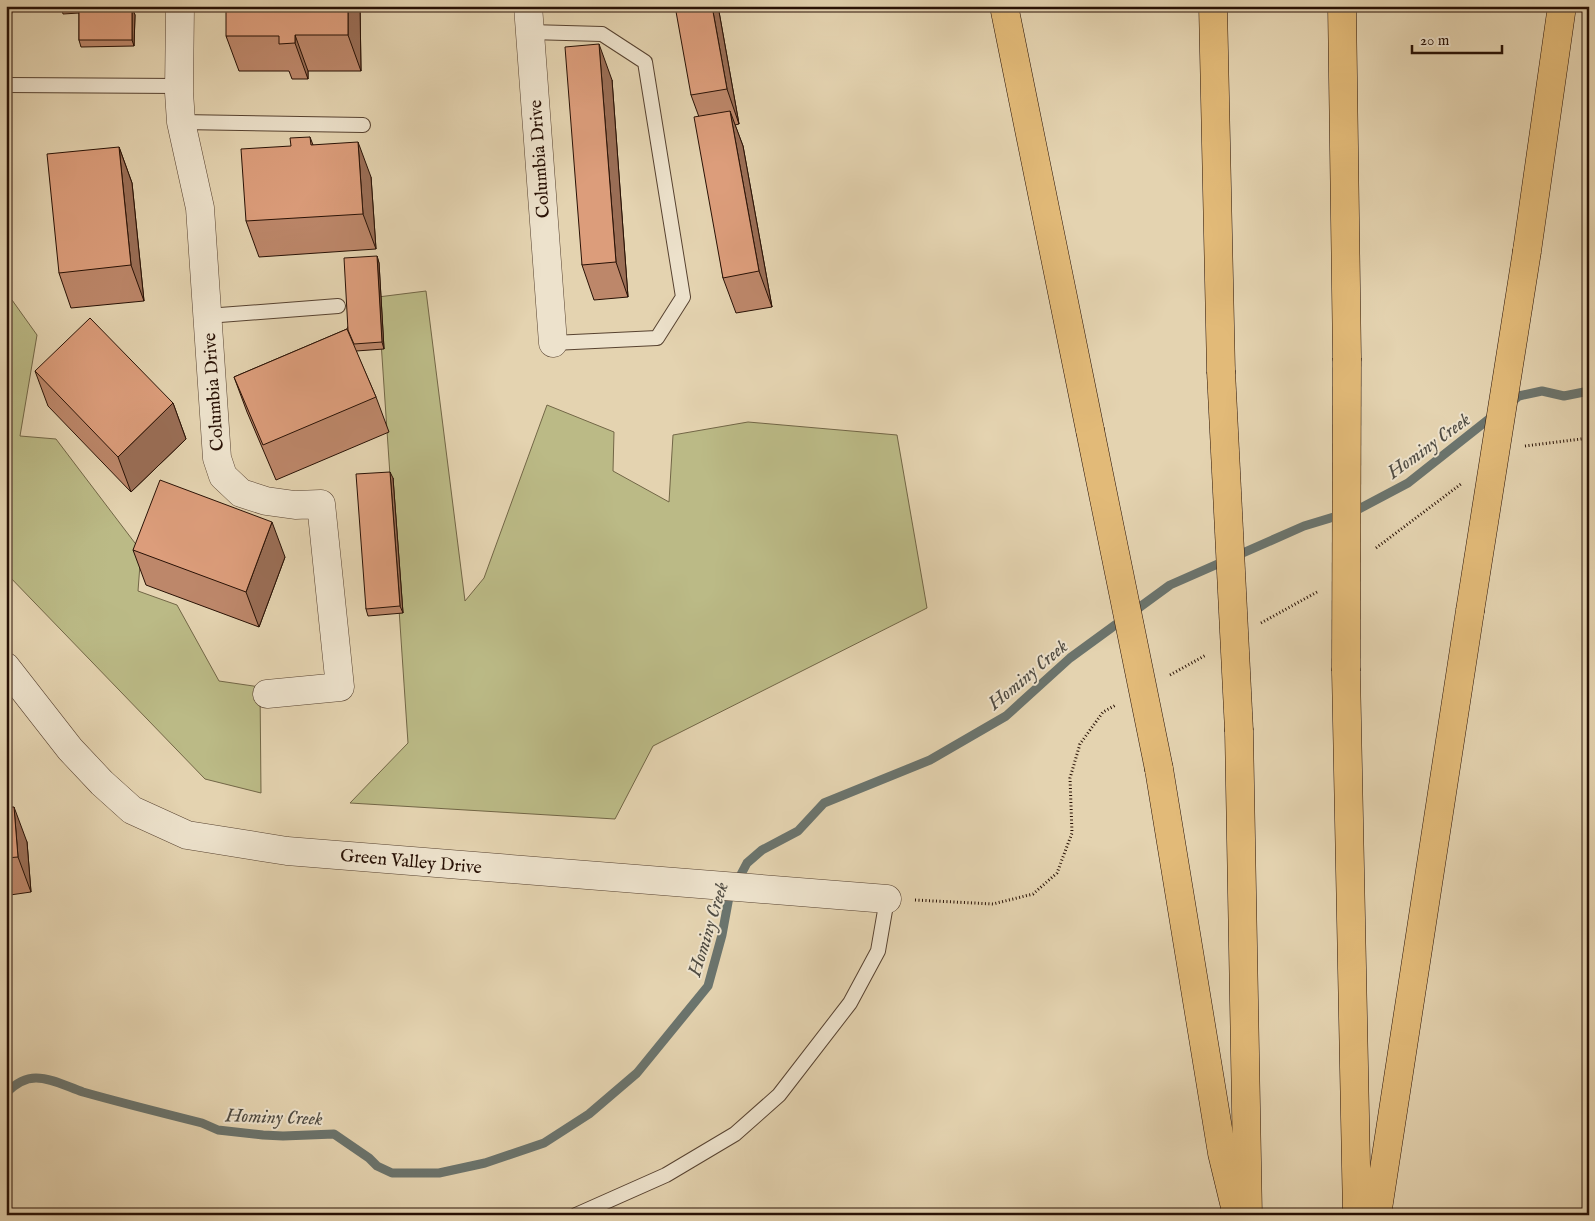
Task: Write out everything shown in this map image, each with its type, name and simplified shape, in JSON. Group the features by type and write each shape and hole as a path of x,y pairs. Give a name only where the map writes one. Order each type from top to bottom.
{"highway":[{"path":"1004,6 1159,769 1222,1153 1237,1215"},
{"path":"1213,6 1221,371 1239,731 1248,1215"},
{"path":"1342,6 1347,358 1346,671 1357,1215"},
{"path":"1376,1215 1526,251 1562,6"}],"street":[{"name":"Columbia Drive","path":"180,6 181,122 200,208 217,458 223,476 241,493 266,501 295,505 321,504 340,687 267,694"},
{"name":"Columbia Drive","path":"529,19 553,343"},
{"name":"Green Valley Drive","path":"6,667 70,748 102,783 132,810 187,835 287,851 887,899"}],"lane":[{"path":"529,19 602,34 645,62 683,297 657,338 553,343"},
{"path":"6,85 180,86"},
{"path":"181,122 364,125"},
{"path":"207,316 338,306"},
{"path":"576,1215 675,1170 735,1134 780,1095 850,1003 878,951 887,899"}],"shaded area":[{"path":"426,291 465,601 484,578 547,405 614,432 613,471 669,502 673,435 748,422 897,435 927,608 653,746 615,819 350,803 408,743 378,297"},
{"path":"6,297 12,300 37,335 20,436 56,439 141,551 138,591 177,605 219,681 260,687 261,793 205,779 6,573"}],"building":[{"path":"91,6 91,7 61,7"},
{"path":"226,6 348,6 348,35 295,35 295,43 279,44 279,36 226,36"},
{"path":"675,6 712,6 727,89 691,95"},
{"path":"79,8 132,8 132,40 79,40"},
{"path":"599,44 616,262 582,265 565,47"},
{"path":"730,111 759,271 723,278 694,117"},
{"path":"310,137 311,145 358,142 363,214 246,221 241,149 291,146 290,138"},
{"path":"119,147 131,265 59,273 47,154"},
{"path":"377,256 382,342 354,344 348,330 344,258"},
{"path":"90,318 173,403 118,457 35,371"},
{"path":"347,329 376,397 263,445 234,377"},
{"path":"390,472 400,606 366,609 356,474"},
{"path":"160,480 272,522 246,592 133,550"},
{"path":"6,807 14,807 18,857 6,858"}],"waterway":[{"name":"Hominy Creek","path":"1509,404 1519,396 1542,391 1564,396 1589,391"},
{"name":"Hominy Creek","path":"6,1093 23,1081 31,1078 42,1078 83,1092 202,1123 218,1130 283,1136 334,1134 369,1158 377,1166 392,1173 439,1173 485,1163 544,1143 589,1114 637,1073 708,986 722,935 729,897 747,863 762,850 798,831 824,803 930,760 1006,716 1070,658 1170,585 1304,526 1357,510 1408,483 1494,415"}]}
